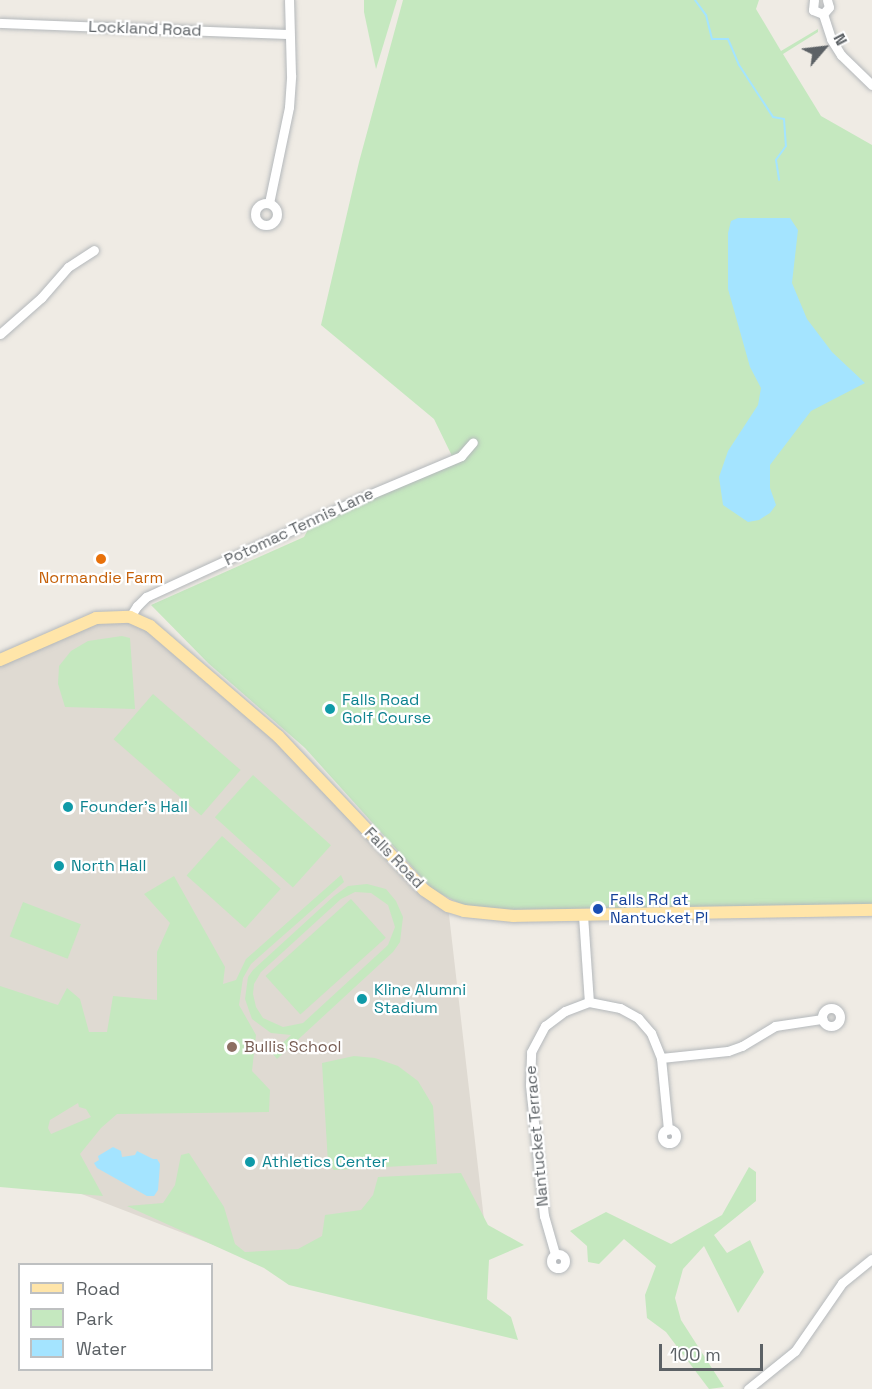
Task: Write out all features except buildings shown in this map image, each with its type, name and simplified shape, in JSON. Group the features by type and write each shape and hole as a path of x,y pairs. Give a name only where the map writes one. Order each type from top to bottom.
{"main road":[{"name":"Falls Road","path":"0,660 96,618 130,617 150,626 279,736 310,766 398,865 436,899 464,911 481,915 583,915 872,910"}],"street":[{"path":"269,203 289,107 289,0"},
{"path":"814,0 813,10 817,14 823,14 829,7 827,0"},
{"path":"823,14 831,39 841,55 872,85"},
{"name":"Lockland Road","path":"0,23 289,34"},
{"path":"0,334 41,298 68,267 94,250"},
{"name":"Potomac Tennis Lane","path":"130,617 136,606 146,597 357,500 461,456 473,442"},
{"path":"583,915 589,1002 620,1008 638,1018 651,1033 662,1058 668,1130"},
{"name":"Nantucket Terrace","path":"555,1254 544,1216 529,1061 534,1045 545,1026 565,1011 589,1002"},
{"path":"662,1058 735,1049 775,1026 822,1019"},
{"path":"748,1389 795,1351 842,1282 872,1259"}],"shaded area":[{"name":"Bullis School","path":"130,617 278,736 398,865 448,906 486,1237 266,1265 48,1181 0,1180 0,660 70,628"}],"green space":[{"path":"364,0 397,0 376,69 364,12"},
{"name":"Falls Road Golf Course","path":"403,0 759,0 756,9 781,51 818,29 818,32 783,54 821,116 872,145 872,904 502,910 469,908 433,890 305,748 208,663 151,605 304,537 316,515 452,456 434,419 321,325 359,162"},
{"path":"122,636 130,638 135,709 65,707 58,684 59,666 71,651 88,641"},
{"path":"153,694 241,770 201,815 114,739"},
{"path":"253,775 331,845 293,888 215,817"},
{"path":"222,836 281,889 245,928 187,875"},
{"path":"341,875 344,882 251,964 243,978 239,1005 256,1035 252,1071 270,1090 269,1112 117,1114 101,1128 80,1154 103,1196 0,1187 0,986 58,1005 67,988 80,999 89,1032 107,1032 113,996 157,1000 157,952 170,923 144,894 174,876 225,967 223,984 236,980 246,959","holes":["78,1103 79,1107 86,1109 91,1117 51,1134 48,1128 50,1120"]},
{"path":"367,884 386,889 396,901 403,917 400,942 393,952 277,1059 272,1053 291,1035 271,1033 252,1019 245,999 248,977 334,896 348,886","holes":["355,892 371,893 388,905 395,927 388,945 303,1023 283,1027 263,1018 256,1007 253,994 254,984 261,972 341,899"]},
{"path":"351,899 386,938 300,1015 266,976"},
{"path":"23,902 81,924 68,959 10,937"},
{"path":"354,1056 375,1058 398,1066 418,1081 433,1106 437,1164 334,1170 328,1163 322,1063"},
{"path":"189,1153 224,1207 235,1244 245,1252 298,1249 322,1236 325,1215 361,1210 373,1195 378,1177 461,1173 488,1225 524,1245 489,1260 487,1299 511,1317 518,1340 289,1285 264,1268 127,1206 163,1203 175,1185 181,1155"},
{"path":"749,1167 756,1172 756,1201 714,1235 727,1253 750,1240 764,1272 738,1313 704,1246 683,1269 675,1298 681,1320 724,1387 709,1389 666,1332 647,1318 645,1295 656,1266 624,1239 599,1264 588,1262 587,1246 570,1231 606,1212 671,1244 722,1215"}],"water":[{"path":"738,218 790,218 798,230 792,283 807,319 832,352 865,383 811,411 770,465 770,488 776,505 770,513 759,520 748,522 723,505 719,477 728,451 758,405 761,388 750,367 728,289 728,233 731,221"},
{"path":"113,1147 121,1151 122,1157 135,1155 137,1151 157,1159 160,1164 158,1190 154,1196 147,1196 97,1168 94,1163 99,1160 98,1156"}],"waterway":[{"path":"695,0 706,15 712,39 728,39 739,65 773,117 784,119 786,146 776,160 779,180"}],"place":[{"name":"Normandie Farm","path":"101,559"},
{"name":"Falls Road Golf Course","path":"330,709"},
{"name":"Founder's Hall","path":"68,807"},
{"name":"North Hall","path":"59,866"},
{"name":"Falls Rd at Nantucket Pl","path":"598,909"},
{"name":"Kline Alumni Stadium","path":"362,999"},
{"name":"Bullis School","path":"232,1047"},
{"name":"Athletics Center","path":"250,1162"}]}
